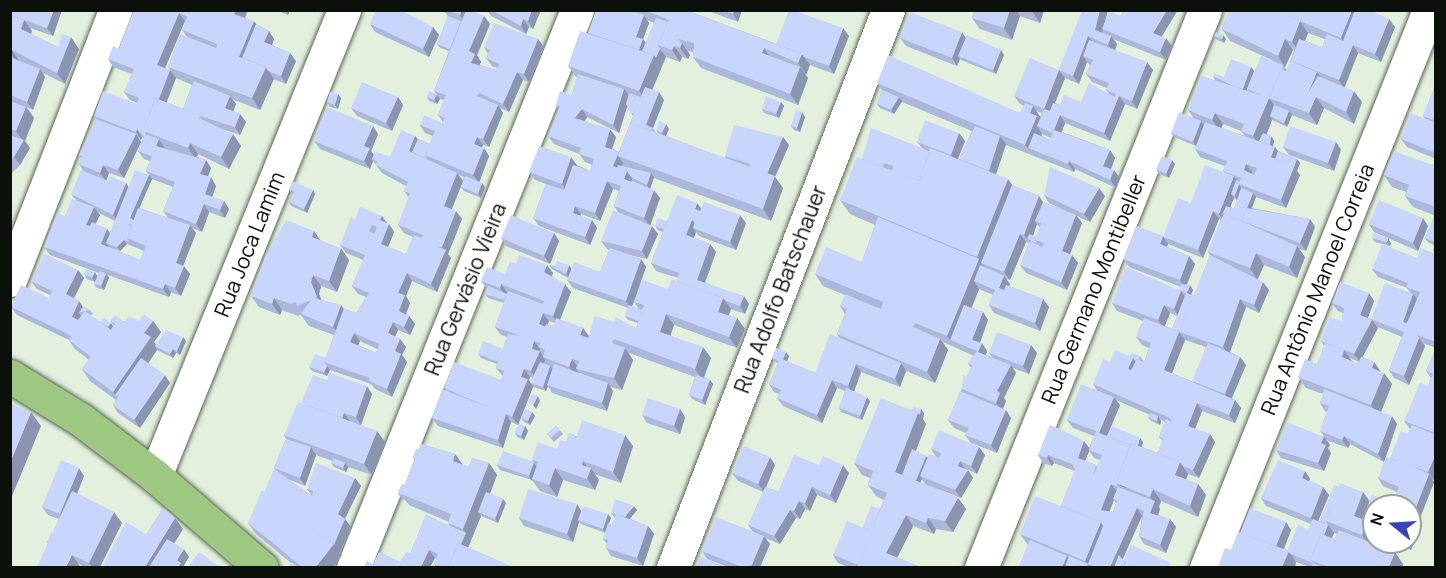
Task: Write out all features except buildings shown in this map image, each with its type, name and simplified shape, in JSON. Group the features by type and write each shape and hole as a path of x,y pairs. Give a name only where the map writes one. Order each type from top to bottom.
{"main road":[{"path":"10,376 80,419 155,477 262,567"}],"street":[{"path":"10,280 115,10"},
{"name":"Rua Joca Lamim","path":"155,477 344,10"},
{"name":"Rua Gervásio Vieira","path":"353,567 578,10"},
{"name":"Rua Adolfo Batschauer","path":"673,567 888,10"},
{"name":"Rua Germano Montibeller","path":"981,567 1205,10"},
{"name":"Rua Antônio Manoel Correia","path":"1206,567 1429,10"}]}
